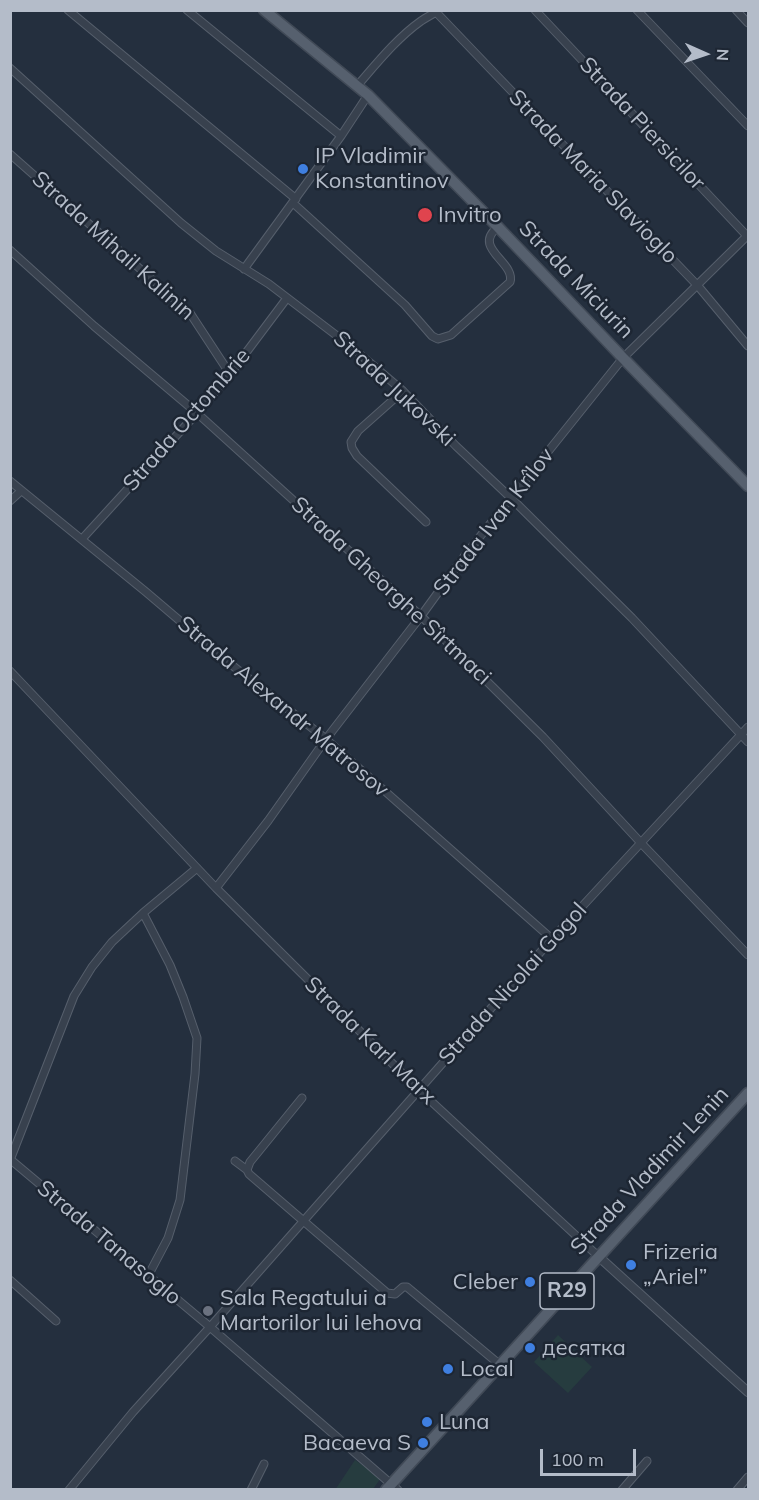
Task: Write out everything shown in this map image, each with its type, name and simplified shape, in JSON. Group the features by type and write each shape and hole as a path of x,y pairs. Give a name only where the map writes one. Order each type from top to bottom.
{"main road":[{"name":"Strada Miciurin","path":"264,10 368,95 748,486"},
{"name":"Strada Vladimir Lenin","path":"392,1487 499,1364 748,1092"}],"street":[{"path":"68,10 294,201 405,305 432,336 438,339 451,335 510,282 510,273 490,245 489,237 498,227"},
{"path":"187,10 340,136"},
{"name":"Strada Piersicilor","path":"535,10 748,236"},
{"path":"637,10 748,126"},
{"path":"736,10 748,23"},
{"path":"357,86 387,51 411,28 436,11"},
{"name":"Strada Maria Slavioglo","path":"436,11 698,286 748,346"},
{"name":"Strada Jukovski","path":"10,68 181,223 216,251 270,284 349,345 403,391 632,618 748,742"},
{"path":"244,269 368,95"},
{"name":"Strada Mihail Kalinin","path":"10,154 190,313 230,374"},
{"name":"Strada Ivan Krîlov","path":"216,888 466,554 624,358 748,236"},
{"name":"Strada Gheorghe Sîrtmaci","path":"10,250 94,326 198,413 421,616 543,737 748,955"},
{"name":"Strada Octombrie","path":"82,539 198,413 287,298"},
{"path":"403,391 358,431 351,442 352,448 357,456 426,522"},
{"name":"Strada Alexandr Matrosov","path":"10,481 233,666 326,739 552,939"},
{"path":"10,501 21,491"},
{"name":"Strada Karl Marx","path":"10,671 216,888 419,1090 748,1392"},
{"name":"Strada Nicolai Gogol","path":"69,1490 133,1412 210,1328 552,939 748,727"},
{"path":"11,1160 74,996 92,967 112,942 197,868"},
{"path":"143,913 170,965 197,1038 180,1200 168,1238 148,1276"},
{"path":"247,1170 250,1162 302,1098"},
{"name":"Strada Tanasoglo","path":"11,1160 210,1328 392,1487"},
{"path":"235,1161 387,1293 395,1294 403,1287 407,1287 499,1364"},
{"path":"10,1280 56,1321"},
{"path":"622,1490 647,1461"},
{"path":"251,1490 264,1464"},
{"path":"737,1490 748,1477"}],"green space":[{"path":"558,1335 592,1367 568,1393 534,1362"},
{"path":"355,1460 381,1478 373,1489 335,1490"}],"place":[{"name":"IP Vladimir Konstantinov","path":"303,169"},
{"name":"Invitro","path":"425,215"},
{"name":"Frizeria „Ariel”","path":"631,1265"},
{"name":"Cleber","path":"530,1282"},
{"name":"Sala Regatului a Martorilor lui Iehova","path":"208,1311"},
{"name":"десятка","path":"530,1348"},
{"name":"Local","path":"448,1369"},
{"name":"Luna","path":"427,1422"},
{"name":"Bacaeva S","path":"423,1443"}]}
